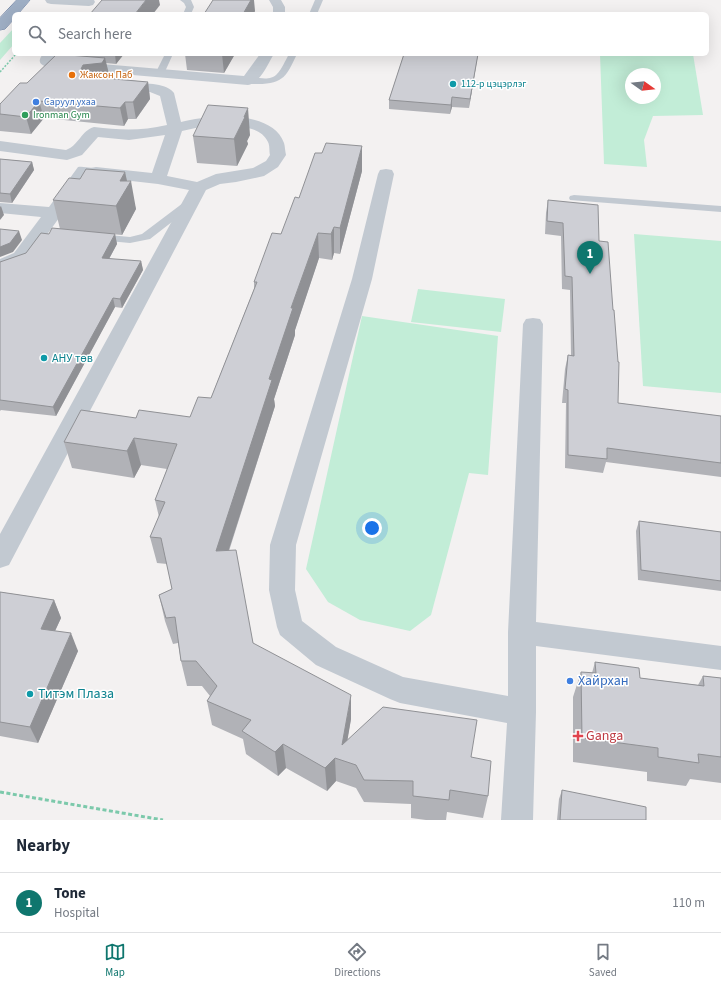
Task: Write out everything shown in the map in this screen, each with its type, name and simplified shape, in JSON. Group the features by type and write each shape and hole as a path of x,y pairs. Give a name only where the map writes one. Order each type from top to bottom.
{"highway":[{"path":"13,12 24,0"},
{"path":"0,26 12,13"}],"street":[{"path":"51,0 91,1"},
{"path":"275,0 279,12"},
{"path":"82,12 91,1"},
{"path":"48,56 46,58 46,62 52,64 248,81 254,75 266,56"},
{"path":"108,86 152,88 167,94 175,127 158,179"},
{"path":"0,146 66,155 76,152 94,132 129,135 152,133 200,122 222,121 258,125 268,132 276,142 278,155 272,164 258,172 236,177 216,178 195,194 0,558"},
{"path":"76,152 84,171"},
{"path":"84,171 158,179 195,194"},
{"path":"0,265 21,257 48,232 54,213 84,171"},
{"path":"386,174 362,279 283,545 282,590 290,627 326,656 400,690 522,712"},
{"path":"0,208 54,213"},
{"path":"518,820 522,712 522,632 533,324"},
{"path":"522,632 721,658"}],"lane":[{"path":"184,0 188,1 190,8 188,12"},
{"path":"314,12 319,0"},
{"path":"160,74 168,56"},
{"path":"248,81 274,81 283,75 292,56"},
{"path":"85,235 130,240 146,237 195,194"},
{"path":"574,198 721,210"}],"path":[{"path":"0,72 14,56"},
{"path":"0,792 163,820"}],"green space":[{"path":"12,30 12,46 0,60 0,43"},
{"path":"600,56 693,56 703,115 653,116 644,140 647,167 604,164"},
{"path":"634,234 721,241 721,393 643,386"},
{"path":"418,289 505,299 501,332 411,322"},
{"path":"362,316 498,336 488,475 469,473 431,615 410,631 360,620 328,602 306,569"}],"building":[{"path":"102,0 146,0 137,12 92,12"},
{"path":"213,0 251,0 244,12 205,12"},
{"path":"55,56 105,58 102,63 83,65 81,69 83,72 94,73 91,77 148,82 133,102 125,102 120,108 39,101 26,117 0,114 0,104 20,83 27,83"},
{"name":"112-р цэцэрлэг","path":"403,56 478,56 470,99 452,97 451,105 389,100"},
{"path":"208,105 248,108 234,139 193,136"},
{"path":"326,143 362,146 340,228 334,227 331,234 318,233 291,308 293,308 269,379 272,380 216,551 236,550 253,643 351,695 342,745 383,707 477,720 471,757 491,761 488,796 450,790 449,800 413,796 413,781 364,780 356,765 335,758 325,768 283,744 275,752 242,731 251,720 207,701 217,686 196,661 181,661 175,617 166,618 159,595 172,589 161,538 150,537 165,502 155,500 177,444 134,438 127,451 64,442 81,410 136,418 139,410 190,417 198,397 211,398 257,282 254,282 272,233 281,234 295,197 299,198 315,153 322,153"},
{"path":"0,159 32,162 10,194 0,193"},
{"path":"86,169 125,172 120,181 131,181 116,206 53,200 69,178 80,179"},
{"path":"548,200 598,205 599,241 608,242 613,310 619,362 618,403 721,416 721,463 607,448 607,459 568,455 568,390 565,389 568,355 574,356 572,277 565,276 563,223 547,221"},
{"path":"52,228 115,234 102,258 141,261 120,299 113,298 53,407 0,400 0,262 26,253 41,233 49,234"},
{"path":"0,229 19,231 10,243 0,247"},
{"path":"639,521 721,532 721,581 641,570"},
{"name":"Титэм Плаза","path":"0,592 54,600 41,629 71,633 30,727 0,722"},
{"path":"595,662 639,668 640,678 704,686 703,676 721,678 721,757 698,754 699,763 658,757 658,748 582,738 581,672 596,673"},
{"path":"562,790 646,807 646,820 560,820"}],"place":[{"name":"Жаксон Паб","path":"72,75"},
{"name":"112-р цэцэрлэг","path":"453,84"},
{"name":"Саруул ухаа","path":"36,102"},
{"name":"Ironman Gym","path":"25,115"},
{"name":"Tone","path":"590,274"},
{"name":"АНУ төв","path":"44,358"},
{"name":"Хайрхан","path":"570,681"},
{"name":"Титэм Плаза","path":"30,694"},
{"name":"Ganga","path":"578,736"}]}
